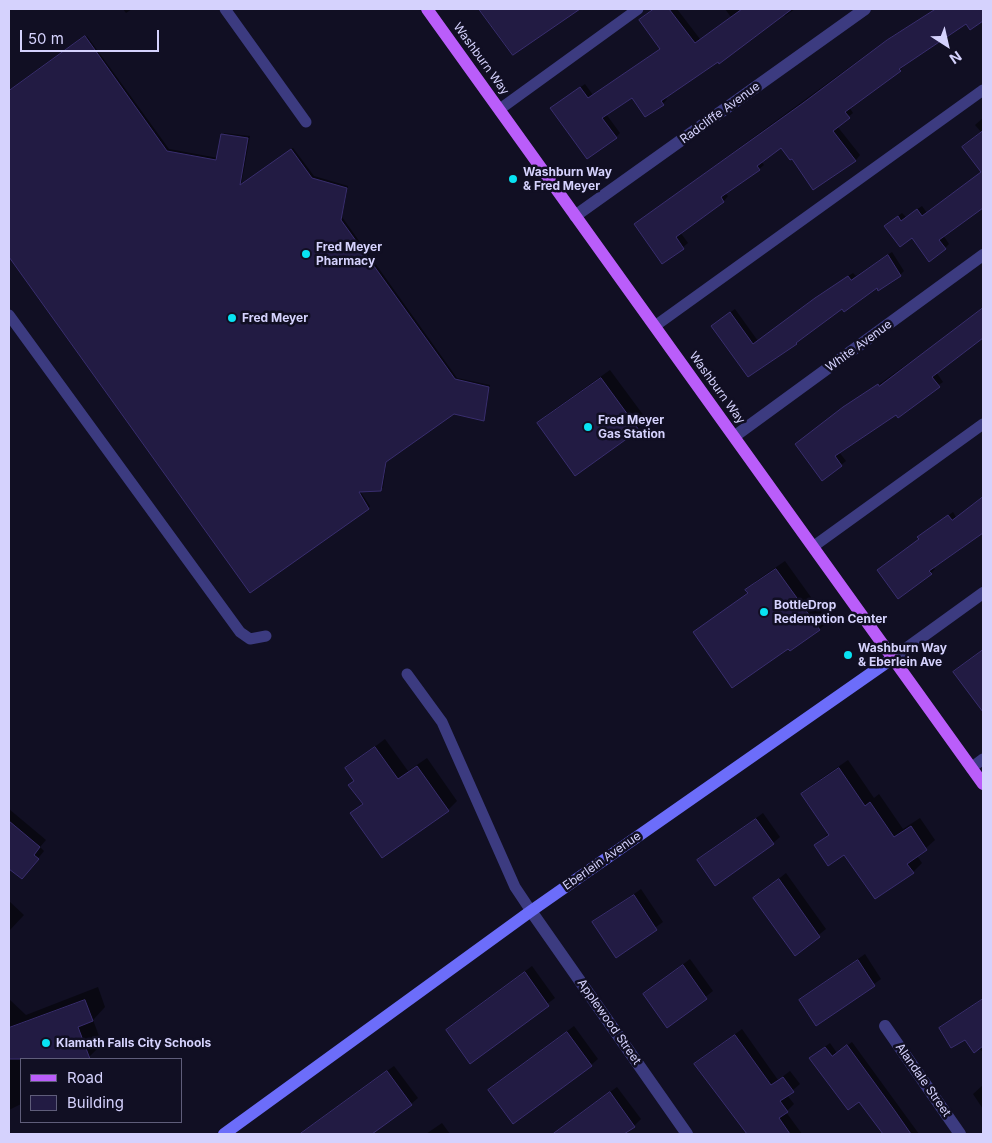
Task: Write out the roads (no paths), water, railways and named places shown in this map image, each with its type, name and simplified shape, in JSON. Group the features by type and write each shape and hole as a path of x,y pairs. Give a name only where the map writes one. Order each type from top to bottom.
{"main road":[{"name":"Washburn Way","path":"427,9 983,784"}],"street":[{"name":"Radcliffe Avenue","path":"575,216 865,9"},
{"name":"White Avenue","path":"735,436 983,255"},
{"name":"Eberlein Avenue","path":"224,1134 531,911 983,593"},
{"name":"Applewood Street","path":"531,911 687,1134"},
{"name":"Alandale Street","path":"885,1026 960,1134"}],"lane":[{"path":"225,9 306,122"},
{"path":"500,109 638,9"},
{"path":"655,326 983,90"},
{"path":"9,315 240,632 250,639 266,636"},
{"path":"814,546 983,424"},
{"path":"407,674 442,722 515,887 531,911"},
{"path":"972,768 983,759"}],"place":[{"name":"Washburn Way & Fred Meyer","path":"513,179"},
{"name":"Fred Meyer Pharmacy","path":"306,254"},
{"name":"Fred Meyer","path":"232,318"},
{"name":"Fred Meyer Gas Station","path":"588,427"},
{"name":"BottleDrop Redemption Center","path":"764,612"},
{"name":"Washburn Way & Eberlein Ave","path":"848,655"},
{"name":"Klamath Falls City Schools","path":"46,1043"}]}
